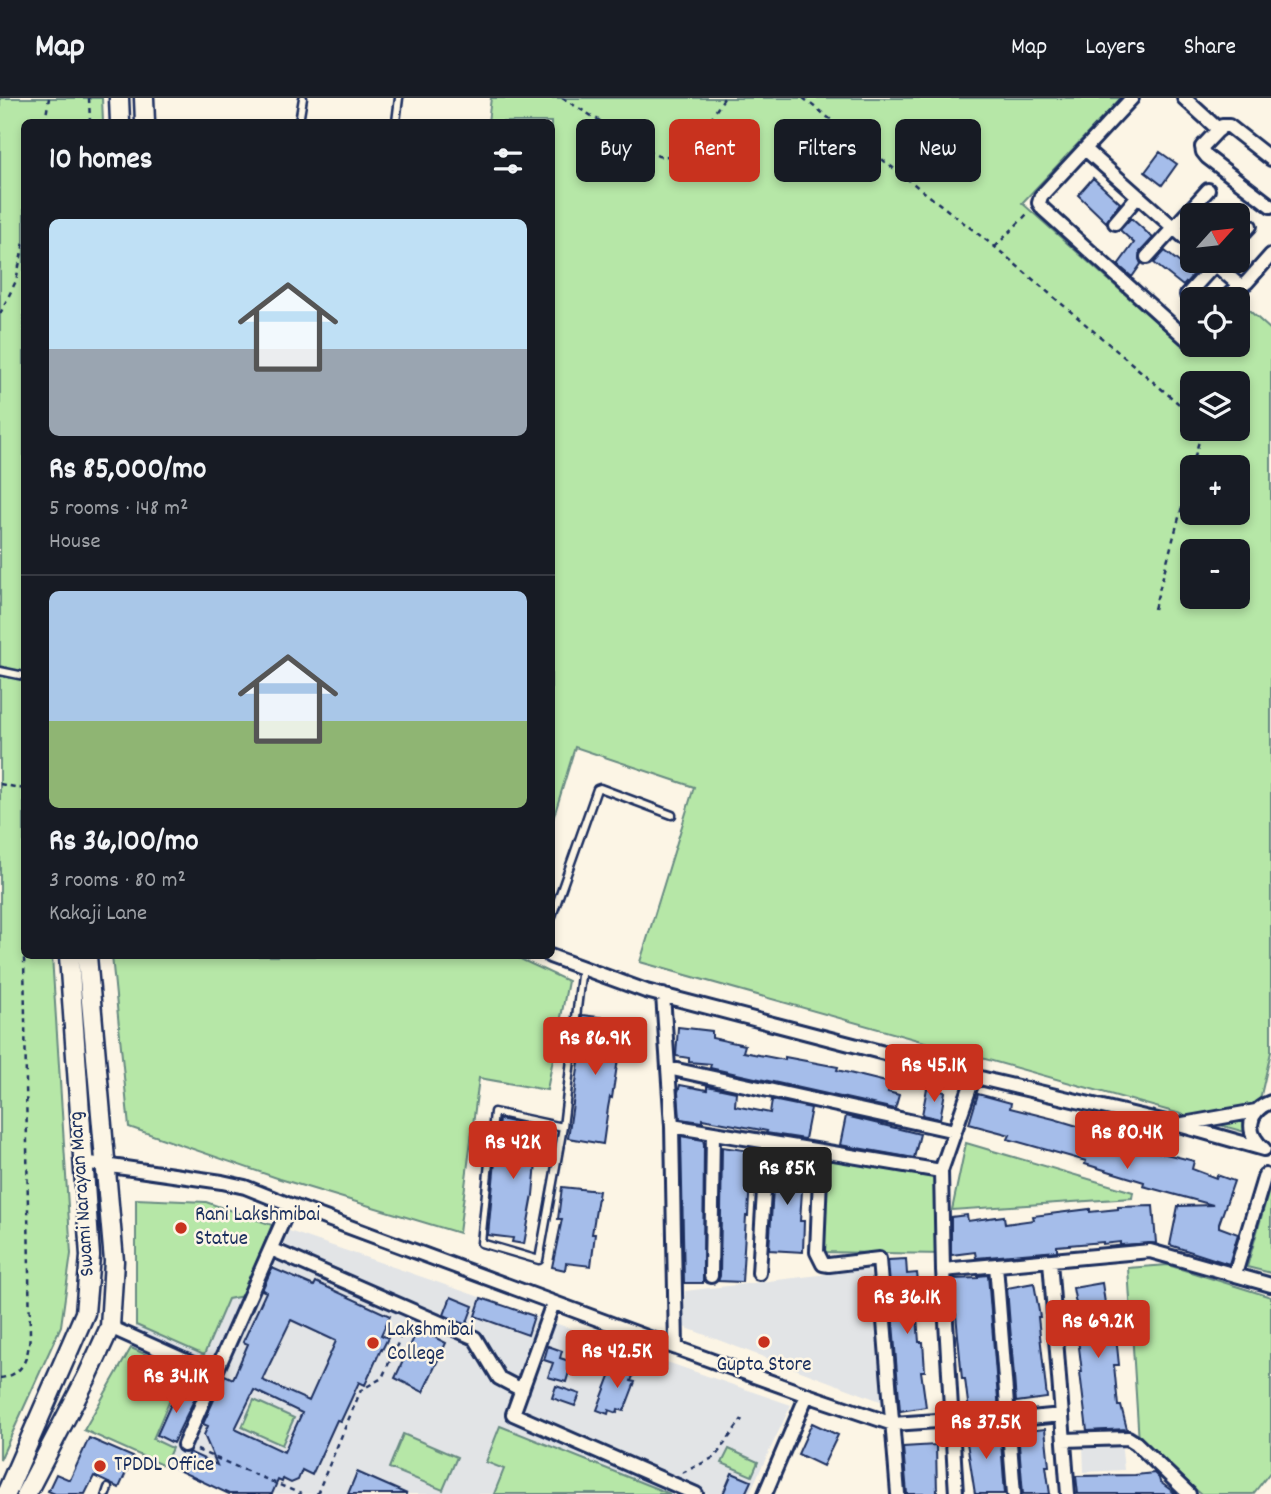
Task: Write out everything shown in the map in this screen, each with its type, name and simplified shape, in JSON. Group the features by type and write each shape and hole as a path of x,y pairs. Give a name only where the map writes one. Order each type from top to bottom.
{"main road":[{"path":"119,98 120,119"},
{"path":"144,98 145,119"},
{"name":"Swami Narayan Marg","path":"6,1494 85,1313 90,1256 69,959"},
{"name":"Swami Narayan Marg","path":"26,1494 110,1327 114,1261 87,959"}],"street":[{"path":"1132,98 1041,196 1039,202 1043,209 1180,333"},
{"path":"1184,98 1219,130"},
{"path":"1271,159 1229,126 1222,126 1202,148 1203,152 1271,206"},
{"path":"1085,149 1180,233"},
{"path":"1147,257 1208,190"},
{"path":"1115,223 1138,196"},
{"path":"1226,273 1238,285 1243,285 1271,255"},
{"path":"1193,287 1205,273"},
{"path":"555,958 646,991 974,1076 1179,1125 1268,1150"},
{"path":"663,995 672,1126 676,1348"},
{"path":"668,1068 955,1131"},
{"path":"956,1494 943,1270 941,1171 974,1076"},
{"path":"1268,1150 1257,1143 1251,1127 1256,1111 1271,1102"},
{"path":"1179,1125 1256,1111"},
{"path":"672,1126 941,1171"},
{"path":"711,1276 713,1133"},
{"path":"759,1273 766,1142"},
{"path":"821,1151 817,1252 823,1264 879,1259 898,1494"},
{"path":"83,1162 245,1186 553,1303 893,1424 1008,1420 1062,1415"},
{"path":"1235,1274 1265,1175"},
{"path":"184,1445 290,1205"},
{"path":"271,1249 475,1338 499,1378 522,1390"},
{"path":"943,1270 1150,1251 1271,1285"},
{"path":"1050,1261 1068,1494"},
{"path":"996,1265 1014,1494"},
{"path":"553,1303 513,1414 696,1494"},
{"path":"110,1327 215,1374"},
{"path":"765,1494 807,1395"},
{"path":"1064,1440 1128,1438 1189,1494"}],"lane":[{"path":"300,119 303,98"},
{"path":"396,119 399,98"},
{"path":"0,671 21,675"},
{"path":"555,908 597,789 672,815"},
{"path":"564,1127 496,1111 493,1113 481,1243 539,1260 564,1127 582,967"}],"path":[{"path":"46,119 49,98"},
{"path":"89,98 90,119"},
{"path":"562,98 658,156 665,157 685,149 699,135 724,98"},
{"path":"803,98 995,247 1180,405"},
{"path":"995,247 1039,202"},
{"path":"0,314 16,281 21,257"},
{"path":"1154,609 1180,513"},
{"path":"0,784 21,788"},
{"path":"0,1378 15,1373 23,1366 28,1356 30,1335 24,959"},
{"path":"317,1494 361,1390 382,1378 412,1311"},
{"path":"667,1481 715,1457 742,1419"},
{"path":"184,1445 301,1494"}],"shaded area":[{"name":"Lakshmibai College","path":"136,1199 206,1202 791,1405 749,1494 229,1494 84,1430 136,1338"},
{"path":"870,1269 883,1402 684,1327 685,1291"},
{"path":"1121,1441 1124,1470 1084,1472 1083,1444"}],"green space":[{"path":"0,98 102,98 103,119 21,119 21,959 52,959 71,1254 61,1326 0,1460"},
{"path":"491,98 1121,98 1022,203 1180,343 1180,357 1250,357 1250,311 1271,330 1271,1052 1252,1134 640,962 694,787 575,747 555,813 555,119 488,119"},
{"path":"112,959 520,959 568,981 547,1090 479,1078 459,1233 280,1179 129,1127"},
{"path":"966,1143 1133,1192 1132,1198 952,1210"},
{"path":"826,1152 939,1179 943,1254 817,1252"},
{"path":"1271,1183 1271,1273 1247,1267"},
{"path":"136,1199 206,1202 272,1225 243,1296 228,1299 204,1355 136,1325"},
{"path":"1168,1265 1271,1297 1271,1471 1253,1494 1201,1494 1139,1442 1128,1268"},
{"path":"131,1348 202,1379 195,1392 176,1385 153,1439 172,1448 164,1466 84,1430"},
{"path":"254,1400 294,1418 282,1445 242,1427"},
{"path":"500,1426 670,1494 494,1494 504,1469 486,1462"},
{"path":"403,1434 457,1457 443,1490 389,1468"},
{"path":"729,1449 758,1462 752,1476 722,1463"}],"building":[{"path":"1160,152 1177,164 1162,185 1145,172"},
{"path":"1093,178 1120,203 1106,222 1078,195"},
{"path":"1131,218 1153,238 1140,252 1141,264 1132,277 1118,265 1134,243 1120,230"},
{"path":"1165,251 1180,263 1180,273 1194,274 1183,286 1154,263"},
{"path":"582,1015 624,1020 603,1144 568,1138 579,1062"},
{"path":"678,1027 712,1031 712,1038 745,1045 743,1052 838,1067 837,1070 890,1083 888,1092 899,1095 895,1109 710,1068 711,1064 689,1062 689,1058 676,1056"},
{"path":"680,1085 707,1090 707,1086 736,1092 735,1106 770,1113 772,1100 811,1108 805,1139 702,1119 702,1122 680,1119"},
{"path":"927,1088 945,1092 940,1119 922,1115"},
{"path":"978,1094 1011,1103 1010,1108 1155,1147 1154,1151 1194,1161 1192,1169 1234,1181 1219,1224 1219,1227 1238,1234 1229,1264 1170,1245 1178,1206 1213,1205 1143,1186 1144,1182 1085,1164 1086,1161 1008,1139 1010,1135 969,1124"},
{"path":"846,1116 920,1134 914,1158 840,1145"},
{"path":"499,1119 536,1127 531,1162 536,1162 533,1195 524,1244 512,1242 513,1238 488,1235"},
{"path":"681,1136 703,1140 704,1144 703,1283 684,1283"},
{"path":"722,1147 751,1151 750,1156 757,1157 756,1179 750,1178 742,1282 718,1281"},
{"path":"775,1158 804,1161 800,1221 804,1221 803,1252 769,1250"},
{"path":"562,1187 599,1191 592,1234 595,1234 591,1266 566,1263 565,1270 552,1267 562,1219 558,1219"},
{"path":"1153,1206 1156,1243 1120,1245 1120,1242 1103,1242 1057,1246 1057,1251 976,1258 975,1252 951,1255 951,1217 967,1215 968,1221 1004,1216 1005,1224 1034,1220 1033,1216 1090,1209 1090,1212 1118,1207"},
{"path":"906,1259 907,1274 917,1273 919,1290 915,1291 919,1342 923,1342 925,1371 921,1371 926,1407 900,1411 888,1260"},
{"path":"272,1268 314,1286 316,1282 390,1316 381,1335 388,1338 365,1385 359,1382 341,1421 337,1420 312,1475 302,1470 298,1480 291,1483 278,1480 272,1494 229,1494 180,1471 189,1452 217,1465 204,1435 208,1426 203,1424 225,1375 233,1379 248,1344 243,1342 266,1292 262,1290","holes":["291,1320 336,1341 309,1401 262,1380","254,1390 302,1413 284,1452 235,1429"]},
{"path":"988,1275 999,1411 969,1411 954,1314 953,1279"},
{"path":"1034,1283 1040,1317 1047,1398 1016,1402 1007,1288"},
{"path":"1102,1283 1105,1303 1111,1303 1119,1365 1114,1365 1118,1406 1121,1406 1127,1429 1087,1431 1080,1372 1078,1304 1073,1288"},
{"path":"451,1297 473,1306 466,1325 444,1315"},
{"path":"481,1298 534,1316 528,1335 475,1316"},
{"path":"418,1329 446,1343 423,1392 395,1378"},
{"path":"548,1346 562,1351 560,1358 572,1362 566,1382 548,1377 553,1363 544,1360"},
{"path":"615,1363 630,1369 628,1374 633,1376 631,1381 635,1382 624,1411 618,1409 617,1413 609,1410 608,1414 597,1410"},
{"path":"556,1386 580,1394 575,1406 552,1398"},
{"path":"178,1388 196,1396 173,1443 157,1435"},
{"path":"812,1423 838,1435 823,1466 798,1454"},
{"path":"1000,1429 1005,1494 975,1494 965,1430"},
{"path":"1045,1429 1050,1494 1023,1494 1018,1432"},
{"path":"89,1438 133,1457 119,1488 94,1476 85,1494 55,1494 48,1491 56,1474 70,1480"},
{"path":"936,1445 937,1494 907,1494 903,1447"},
{"path":"357,1472 407,1494 348,1494"},
{"path":"732,1473 751,1481 745,1494 723,1494"},
{"path":"1154,1473 1160,1482 1176,1494 1078,1494 1076,1476"}],"place":[{"name":"Rani Lakshmibai Statue","path":"181,1228"},
{"name":"Gupta Store","path":"764,1342"},
{"name":"Lakshmibai College","path":"373,1343"},
{"name":"TPDDL Office","path":"100,1466"}]}
